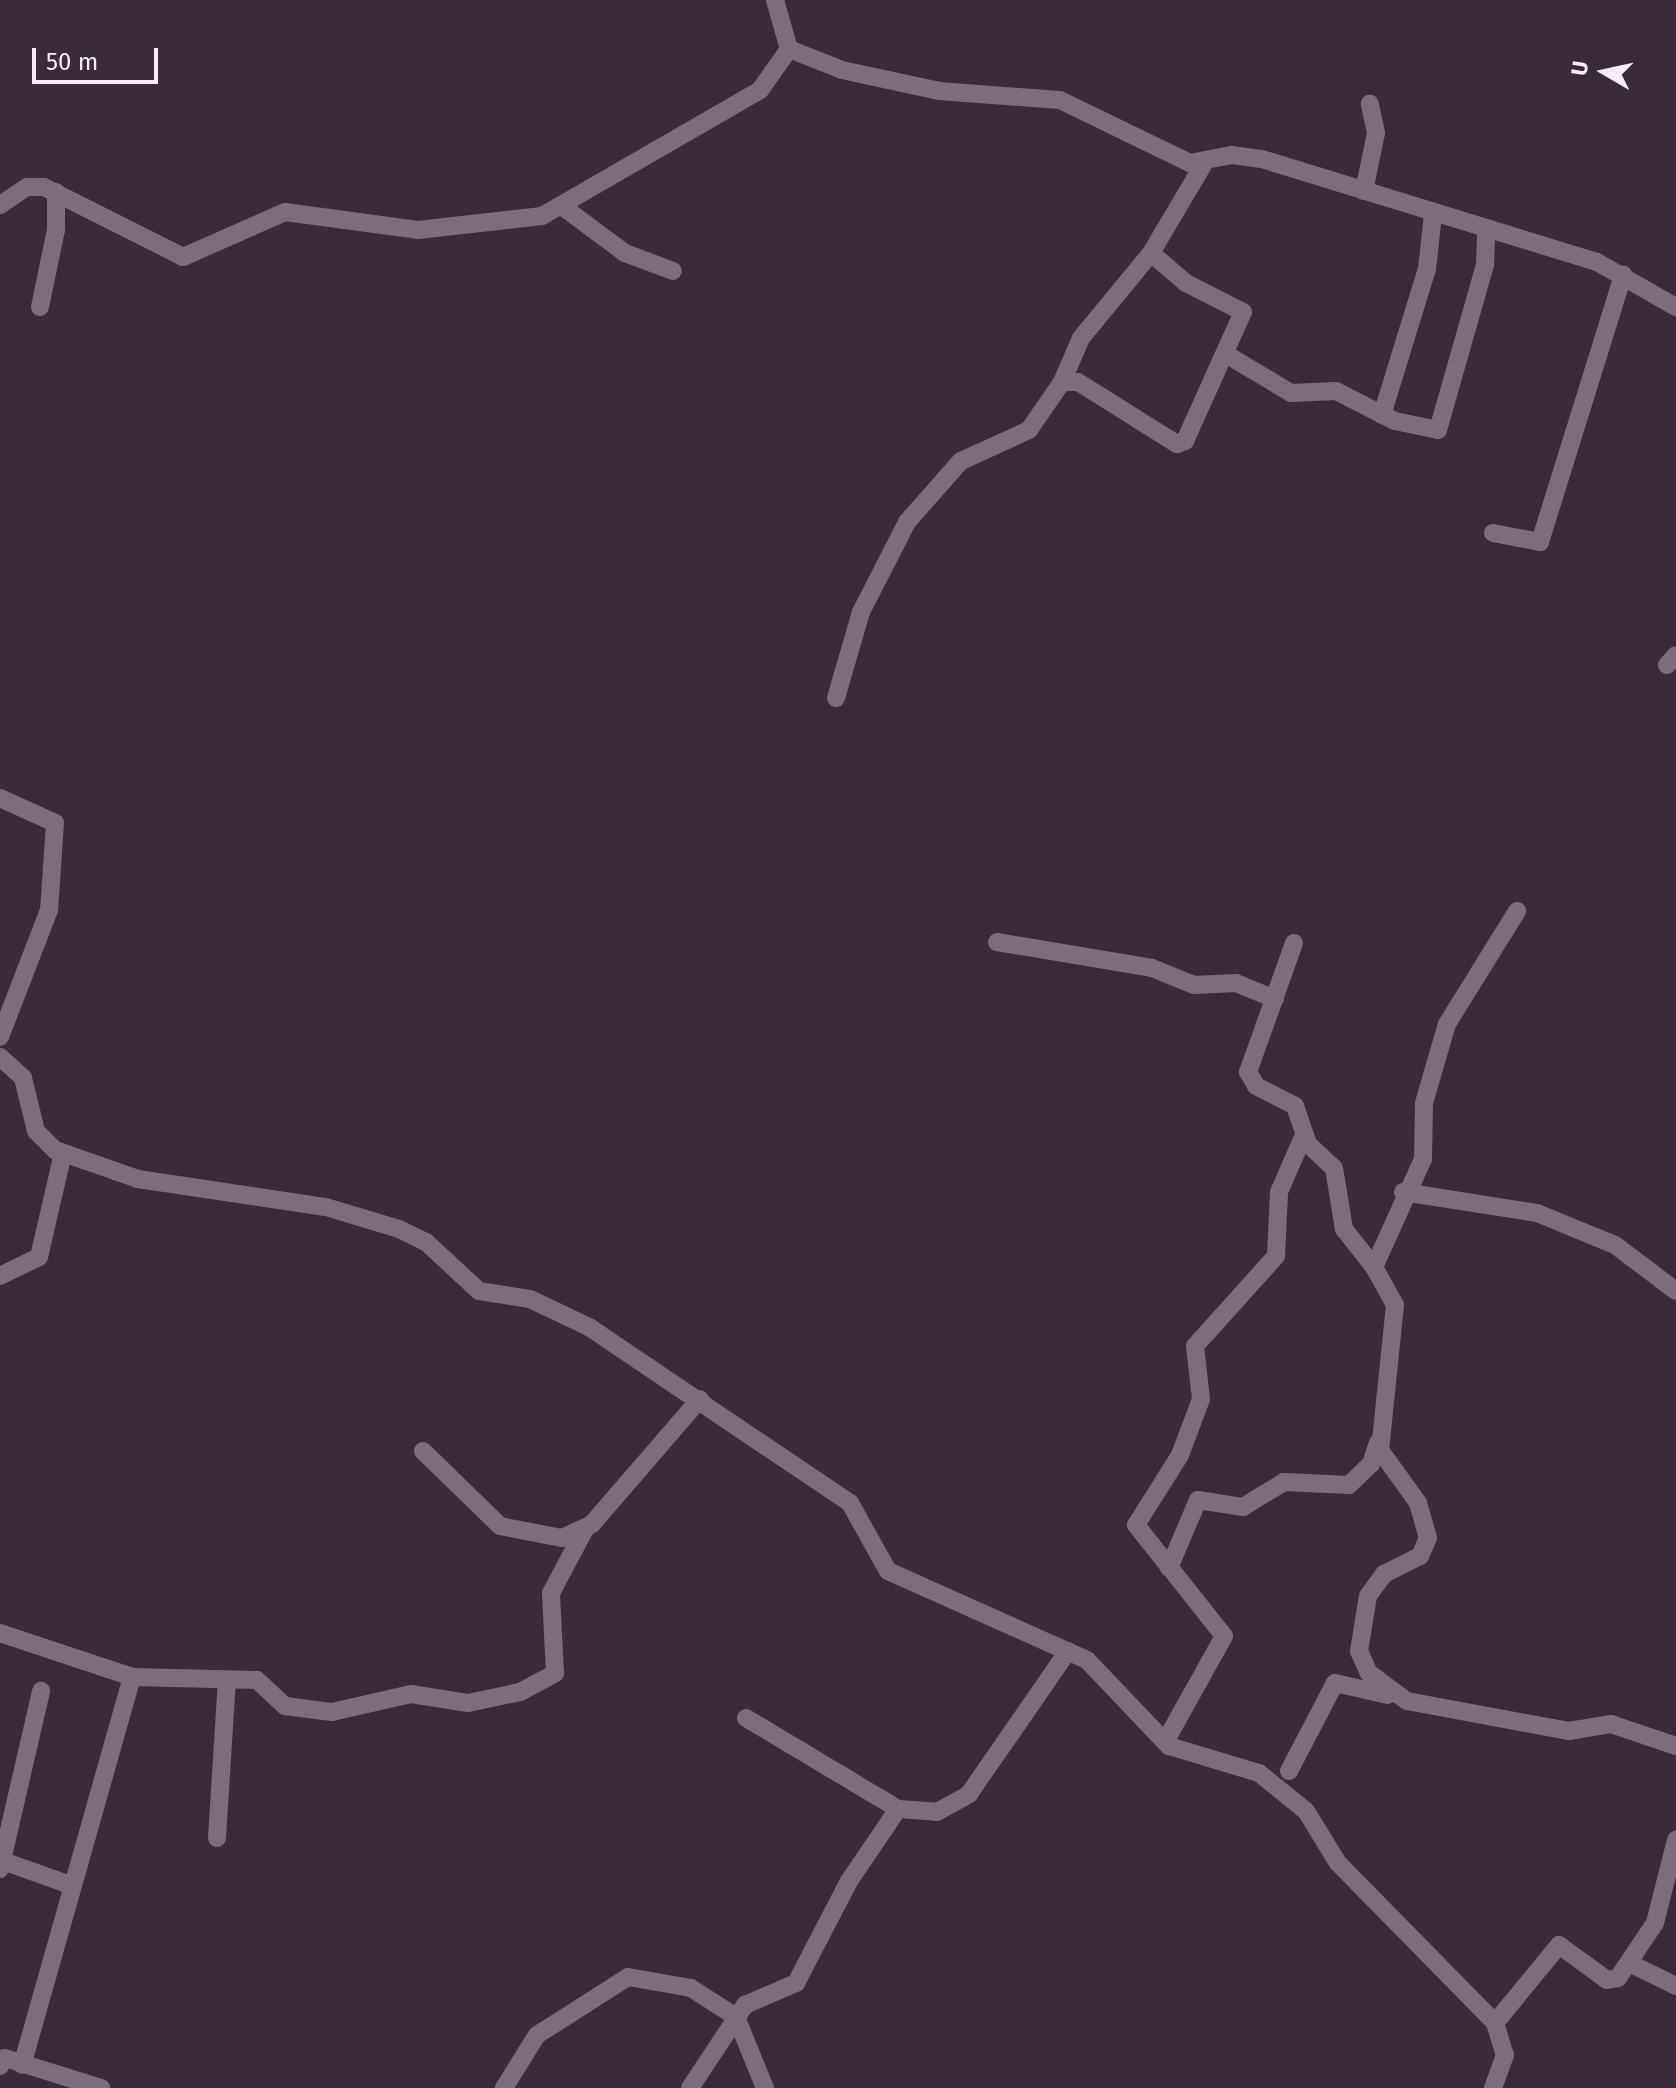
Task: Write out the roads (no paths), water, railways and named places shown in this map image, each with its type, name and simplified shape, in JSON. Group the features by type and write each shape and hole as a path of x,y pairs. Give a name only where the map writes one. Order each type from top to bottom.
{"street":[{"path":"775,0 789,49"},
{"path":"789,49 842,70 939,91 1060,100 1190,163 1262,159 1623,275 1676,307"},
{"path":"0,205 27,187 56,192 183,257 285,212 418,230 475,228 563,207 760,90 789,49"},
{"path":"1364,191 1376,133 1370,104"},
{"path":"836,698 861,612 907,522 947,472 1029,430 1062,382 1081,338 1151,253 1206,160"},
{"path":"40,307 56,192"},
{"path":"563,207 625,253 673,271"},
{"path":"1382,415 1427,269 1433,215"},
{"path":"1229,356 1291,393 1336,391 1382,415 1440,429 1485,265 1486,232"},
{"path":"1062,382 1078,382 1182,444 1229,356 1241,306 1186,283 1151,253"},
{"path":"1493,533 1540,542 1623,275"},
{"path":"0,798 52,819 55,829 49,910 0,1037"},
{"path":"1374,1267 1403,1192 1423,1159 1424,1103 1447,1024 1517,911"},
{"path":"997,942 1152,968 1194,985 1236,983 1275,999"},
{"path":"1169,1568 1198,1500 1243,1507 1284,1482 1349,1485 1371,1464 1379,1439 1395,1305 1374,1267 1344,1229 1334,1168 1303,1137 1295,1106 1256,1086 1248,1072 1256,1034 1275,999 1294,943"},
{"path":"0,1057 23,1078 36,1131 63,1153 138,1179 326,1207 399,1229 426,1242 479,1291 559,1311 700,1399 850,1503 888,1571 1087,1660 1165,1742 1259,1773 1297,1804 1352,1879 1495,2023 1505,2055 1493,2088"},
{"path":"1165,1742 1224,1636 1136,1525 1180,1455 1201,1399 1195,1346 1276,1256 1279,1192 1303,1137"},
{"path":"0,1276 39,1257 63,1153"},
{"path":"1403,1192 1537,1213 1615,1245 1676,1291"},
{"path":"0,1633 132,1677 257,1680 285,1706 332,1712 411,1694 468,1703 542,1685 555,1673 551,1593 585,1529 700,1399"},
{"path":"1379,1439 1382,1459 1418,1503 1428,1538 1420,1556 1384,1574 1368,1596 1359,1651 1391,1696"},
{"path":"423,1451 511,1532 547,1540 585,1529"},
{"path":"746,1718 898,1809 937,1812 963,1801 1068,1651"},
{"path":"101,2088 7,2061 73,1886 132,1677"},
{"path":"217,1838 227,1681"},
{"path":"1289,1771 1335,1683 1569,1731 1611,1724 1676,1746"},
{"path":"41,1691 1,1863 73,1886"},
{"path":"690,2088 736,2017 753,1999 796,1983 849,1881 898,1809"},
{"path":"1495,2023 1559,1945 1611,1982 1631,1964 1655,1923 1676,1840"},
{"path":"1631,1964 1676,1986"},
{"path":"504,2088 537,2035 618,1979 678,1984 736,2017 765,2088"}]}
